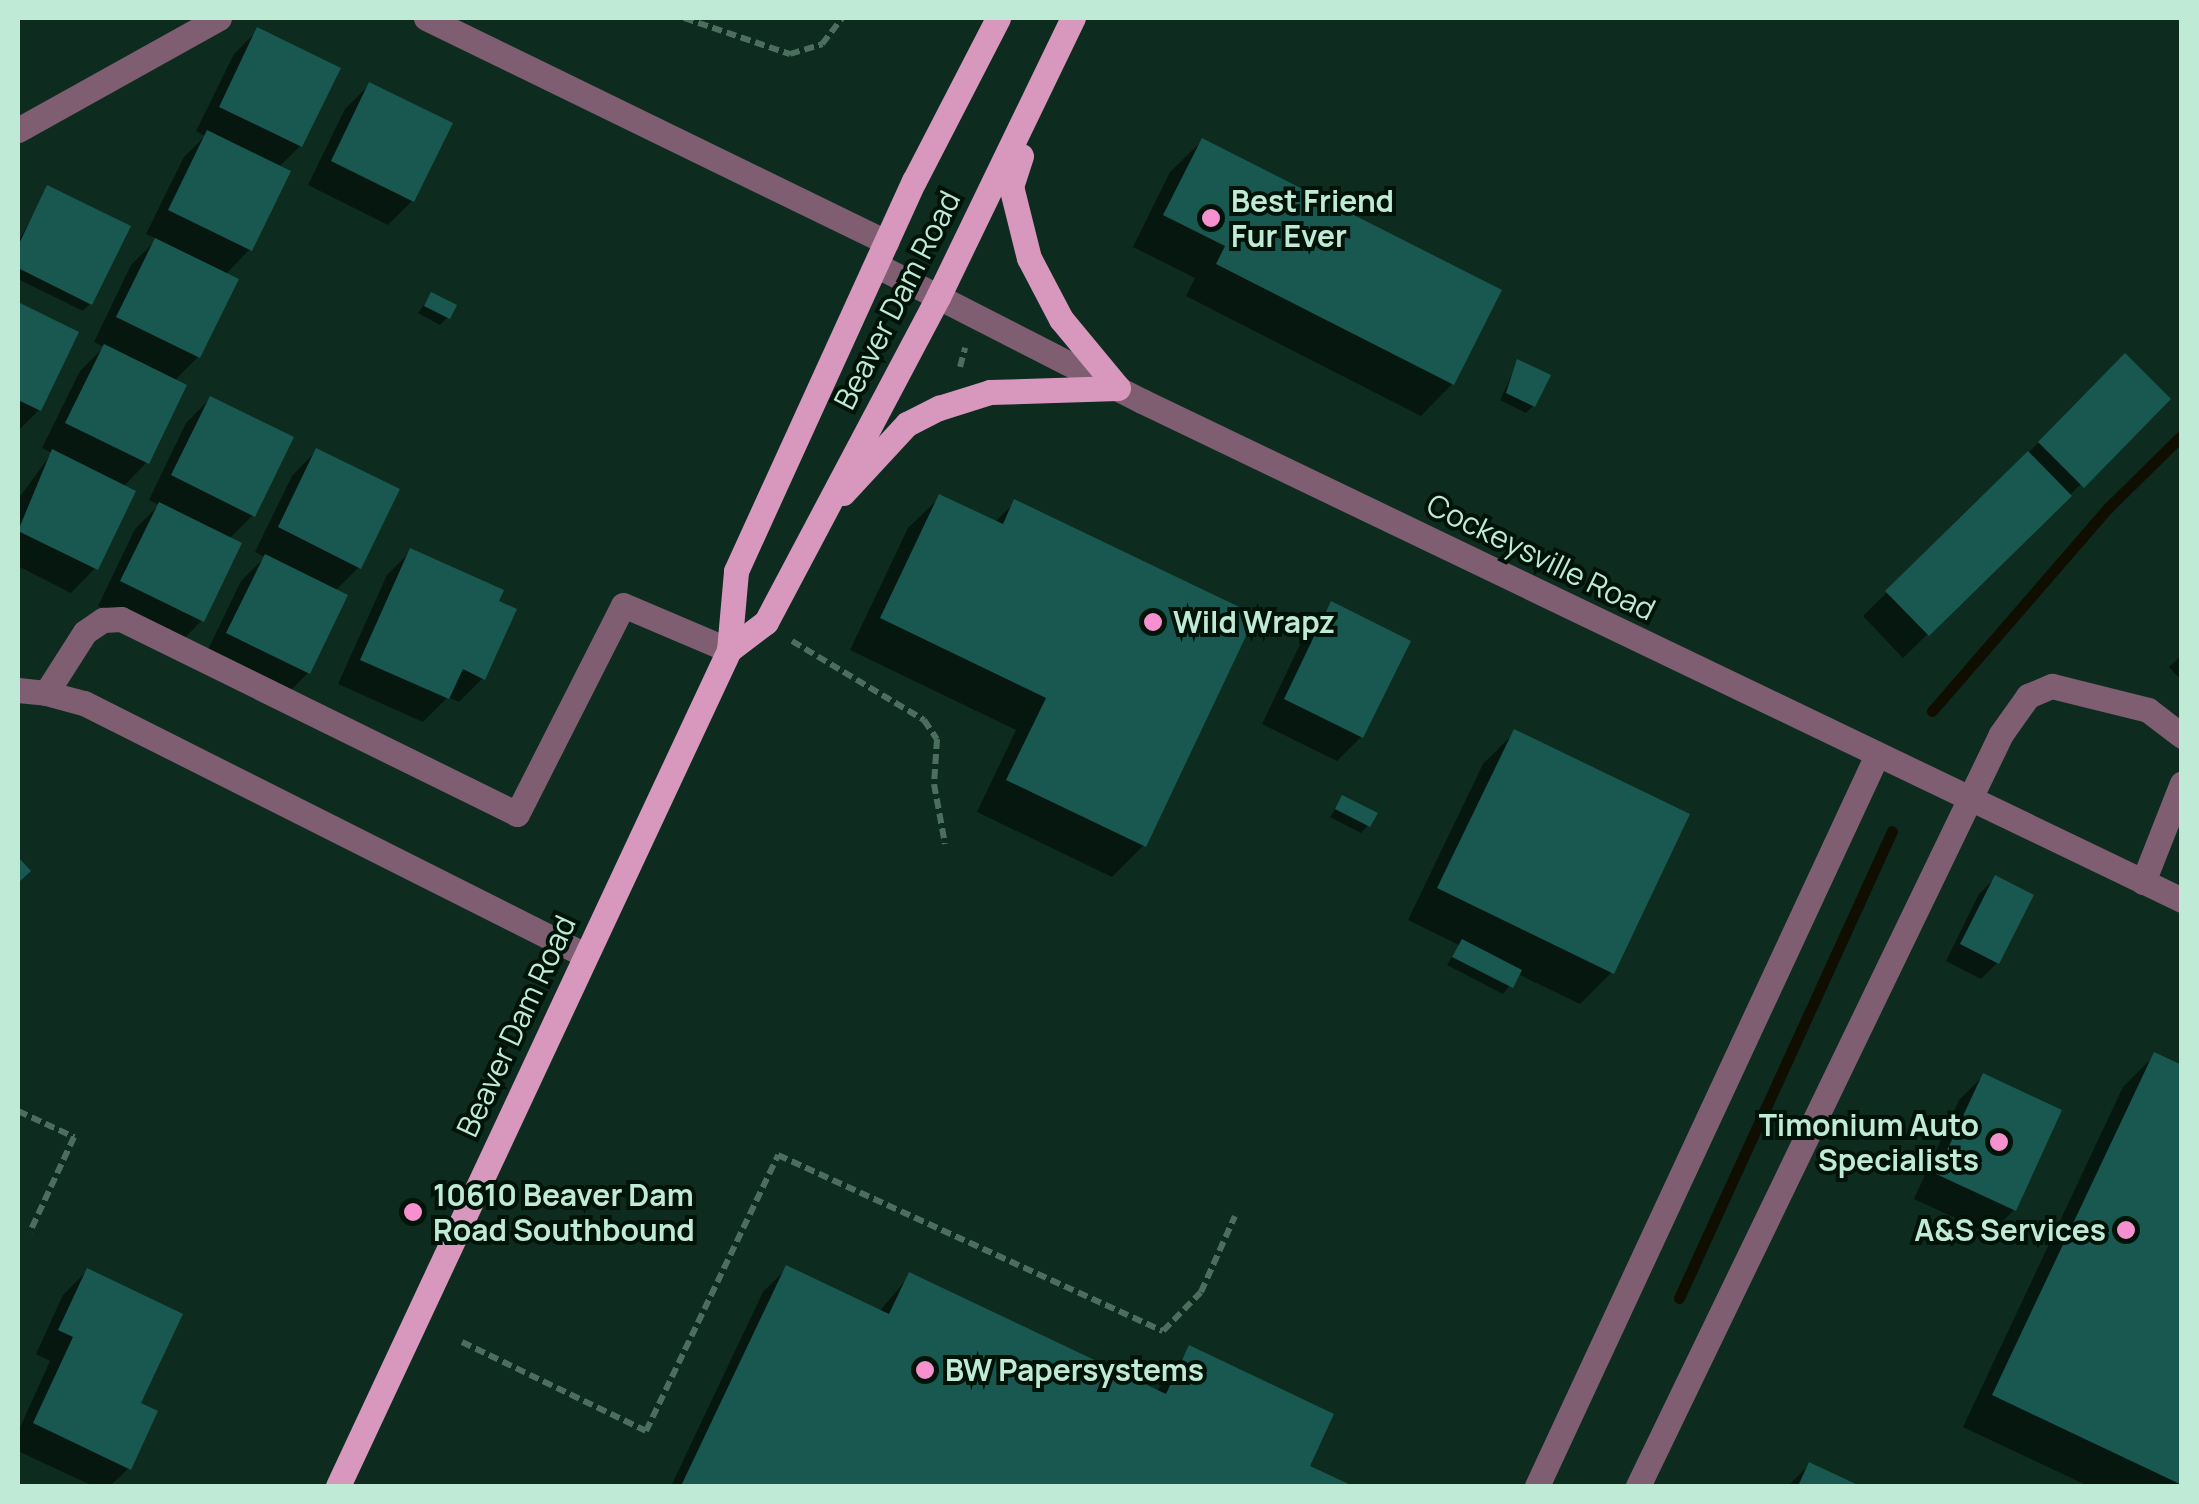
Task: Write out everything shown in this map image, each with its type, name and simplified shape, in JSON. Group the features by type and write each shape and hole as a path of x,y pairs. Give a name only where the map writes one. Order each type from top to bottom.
{"main road":[{"name":"Beaver Dam Road","path":"338,1486 729,650 736,572 881,254 998,18"},
{"name":"Beaver Dam Road","path":"729,650 766,622 938,297 1073,18"},
{"path":"1045,76 1011,186 1019,223 1044,290 1118,388"},
{"path":"819,518 907,424 939,408 990,392 1118,388"}],"street":[{"path":"18,130 219,18"},
{"name":"Cockeysville Road","path":"426,18 881,254 938,297 1118,388 2182,900"},
{"path":"46,693 86,632 102,620 122,619 517,814 623,605 729,650"},
{"path":"1638,1486 2000,734 2028,696 2052,686 2148,710 2182,736"},
{"path":"18,690 84,703 585,955"},
{"path":"1538,1486 1877,755"},
{"path":"2143,882 2182,783"}],"path":[{"path":"684,18 790,54 822,44 842,18"},
{"path":"960,367 965,348"},
{"path":"792,641 932,730 944,844"},
{"path":"18,1110 74,1138 30,1232"},
{"path":"462,1342 646,1431 778,1155 1163,1331 1201,1292 1234,1216"}],"building":[{"path":"257,27 341,68 302,147 219,107"},
{"path":"369,82 453,123 414,202 331,161"},
{"path":"207,130 291,171 252,251 168,210"},
{"path":"1202,138 1502,290 1454,385 1216,264 1225,246 1163,215"},
{"path":"47,185 131,226 92,305 18,268 18,246"},
{"path":"155,238 239,279 200,358 116,317"},
{"path":"431,292 457,305 450,319 424,306"},
{"path":"18,302 79,332 41,411 18,400"},
{"path":"104,344 187,385 149,464 65,423"},
{"path":"2125,353 2171,399 2084,488 2038,442"},
{"path":"1517,359 1551,375 1535,407 1506,393"},
{"path":"210,396 294,437 255,517 171,475"},
{"path":"316,448 400,489 361,569 278,527"},
{"path":"52,449 136,491 98,570 18,531"},
{"path":"2028,451 2072,496 1929,636 1885,591"},
{"path":"939,494 1003,524 1014,499 1256,615 1146,847 1006,780 1046,698 880,618"},
{"path":"159,502 242,543 204,622 120,581"},
{"path":"410,548 504,590 499,601 517,609 485,680 463,669 449,699 360,660"},
{"path":"265,554 348,595 310,674 226,633"},
{"path":"1331,601 1411,641 1363,738 1284,699"},
{"path":"1514,729 1690,814 1614,974 1437,888"},
{"path":"1342,795 1378,813 1370,827 1335,809"},
{"path":"18,857 31,871 18,883"},
{"path":"1995,875 2034,895 1999,964 1960,944"},
{"path":"1462,939 1522,970 1513,988 1452,957"},
{"name":"A&S Services","path":"2154,1052 2182,1065 2182,1485 1992,1395"},
{"name":"Timonium Auto Specialists","path":"1983,1073 2062,1110 2016,1211 1936,1174"},
{"name":"BW Papersystems","path":"786,1265 889,1314 909,1272 1166,1394 1189,1345 1334,1414 1310,1466 1353,1486 681,1486"},
{"path":"87,1268 183,1314 141,1403 158,1411 131,1470 33,1423 73,1337 58,1330"},
{"path":"1809,1462 1860,1486 1798,1486"}],"waterway":[{"path":"1932,711 2108,508 2182,435"},
{"path":"1679,1298 1892,831"}],"place":[{"name":"Best Friend Fur Ever","path":"1211,218"},
{"name":"Wild Wrapz","path":"1153,622"},
{"name":"Timonium Auto Specialists","path":"1999,1142"},
{"name":"10610 Beaver Dam Road Southbound","path":"413,1212"},
{"name":"A&S Services","path":"2126,1230"},
{"name":"BW Papersystems","path":"925,1370"}]}
